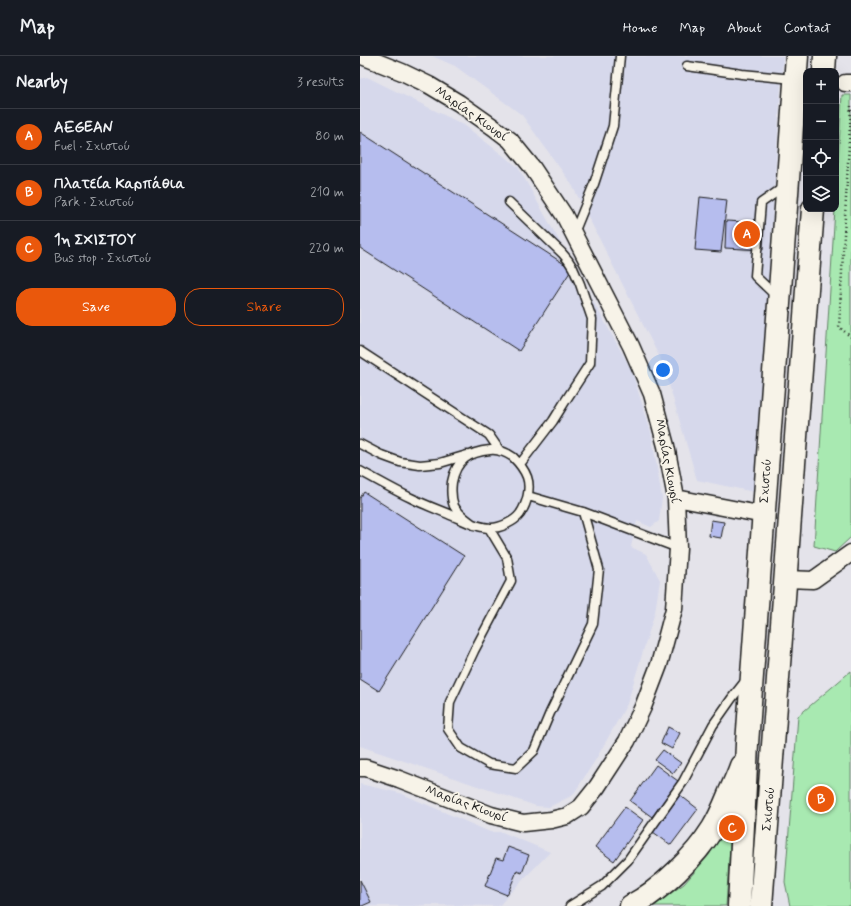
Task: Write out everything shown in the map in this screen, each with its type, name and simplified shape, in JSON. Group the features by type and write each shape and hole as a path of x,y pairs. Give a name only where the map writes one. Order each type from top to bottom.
{"main road":[{"name":"Σχιστού","path":"739,906 747,744 797,56"},
{"path":"824,68 825,56"},
{"name":"Σχιστού","path":"762,906 813,212"},
{"path":"631,906 654,892 674,875 693,855 713,828 739,773 747,744"},
{"path":"766,848 767,878 778,906"}],"street":[{"name":"Μαρίας Κιουρί","path":"360,768 366,768 399,779 491,815 523,823 551,820 567,816 581,807 597,787 627,741 643,708 659,665 674,609 678,548 676,498 666,446 652,394 631,346 564,215 536,172 510,140 459,103 429,85 402,72 362,56"},
{"path":"676,498 764,515"},
{"path":"786,579 813,580 851,555"}],"lane":[{"path":"574,234 594,184 612,126 620,56"},
{"path":"687,66 742,74 795,79"},
{"path":"509,202 568,260 580,284 592,319 590,363 553,421 520,464"},
{"path":"360,351 489,435 500,451"},
{"path":"360,444 400,462 420,465 440,463 478,451 500,451 509,455 520,464 529,483 528,496 520,514 513,520 497,528 489,528 474,524 411,498 360,471"},
{"path":"474,524 462,516 454,506 450,490 457,467 465,458 478,451"},
{"path":"528,496 583,512 678,548"},
{"path":"489,528 507,558 511,581 474,651 450,702 448,729 461,748 489,764 516,768 534,751 550,713 593,624 599,568 583,512"},
{"path":"570,906 602,886 628,860 683,782 713,725 752,672"}],"path":[{"path":"851,106 839,328 851,337"}],"shaded area":[{"path":"432,56 783,56 754,492 697,480 663,364 572,185 522,115 455,66"},
{"path":"367,77 464,125 518,167 631,369 651,432 662,498 659,521 651,527 637,521 631,547 646,554 660,580 655,612 627,704 596,759 573,795 549,807 536,806 360,746 360,79"},
{"path":"360,784 400,793 490,832 502,832 550,852 499,906 360,906"}],"green space":[{"path":"842,95 851,95 851,537 835,552 814,546 835,212 839,212 839,146"},
{"path":"851,671 851,906 790,906 785,882 798,716"},
{"path":"732,815 726,906 652,906 684,884 709,855"}],"building":[{"path":"360,132 572,269 519,351 360,248"},
{"path":"700,197 727,200 721,252 695,250"},
{"path":"726,221 764,223 763,250 725,248"},
{"path":"364,492 464,556 379,691 360,679 360,498"},
{"path":"711,520 724,522 721,538 709,536"},
{"path":"668,727 680,733 672,749 661,743"},
{"path":"663,750 681,763 673,773 655,760"},
{"path":"656,765 678,781 652,817 630,801"},
{"path":"680,795 698,809 671,845 653,832"},
{"path":"625,807 643,820 614,861 595,847"},
{"path":"508,847 529,855 522,873 517,871 507,895 485,886 496,858 503,860"},
{"path":"360,880 371,902 362,906 360,906"}],"place":[{"name":"AEGEAN","path":"747,234"},
{"name":"Πλατεία Καρπάθια","path":"821,799"},
{"name":"1η ΣΧΙΣΤΟΥ","path":"732,828"}]}
